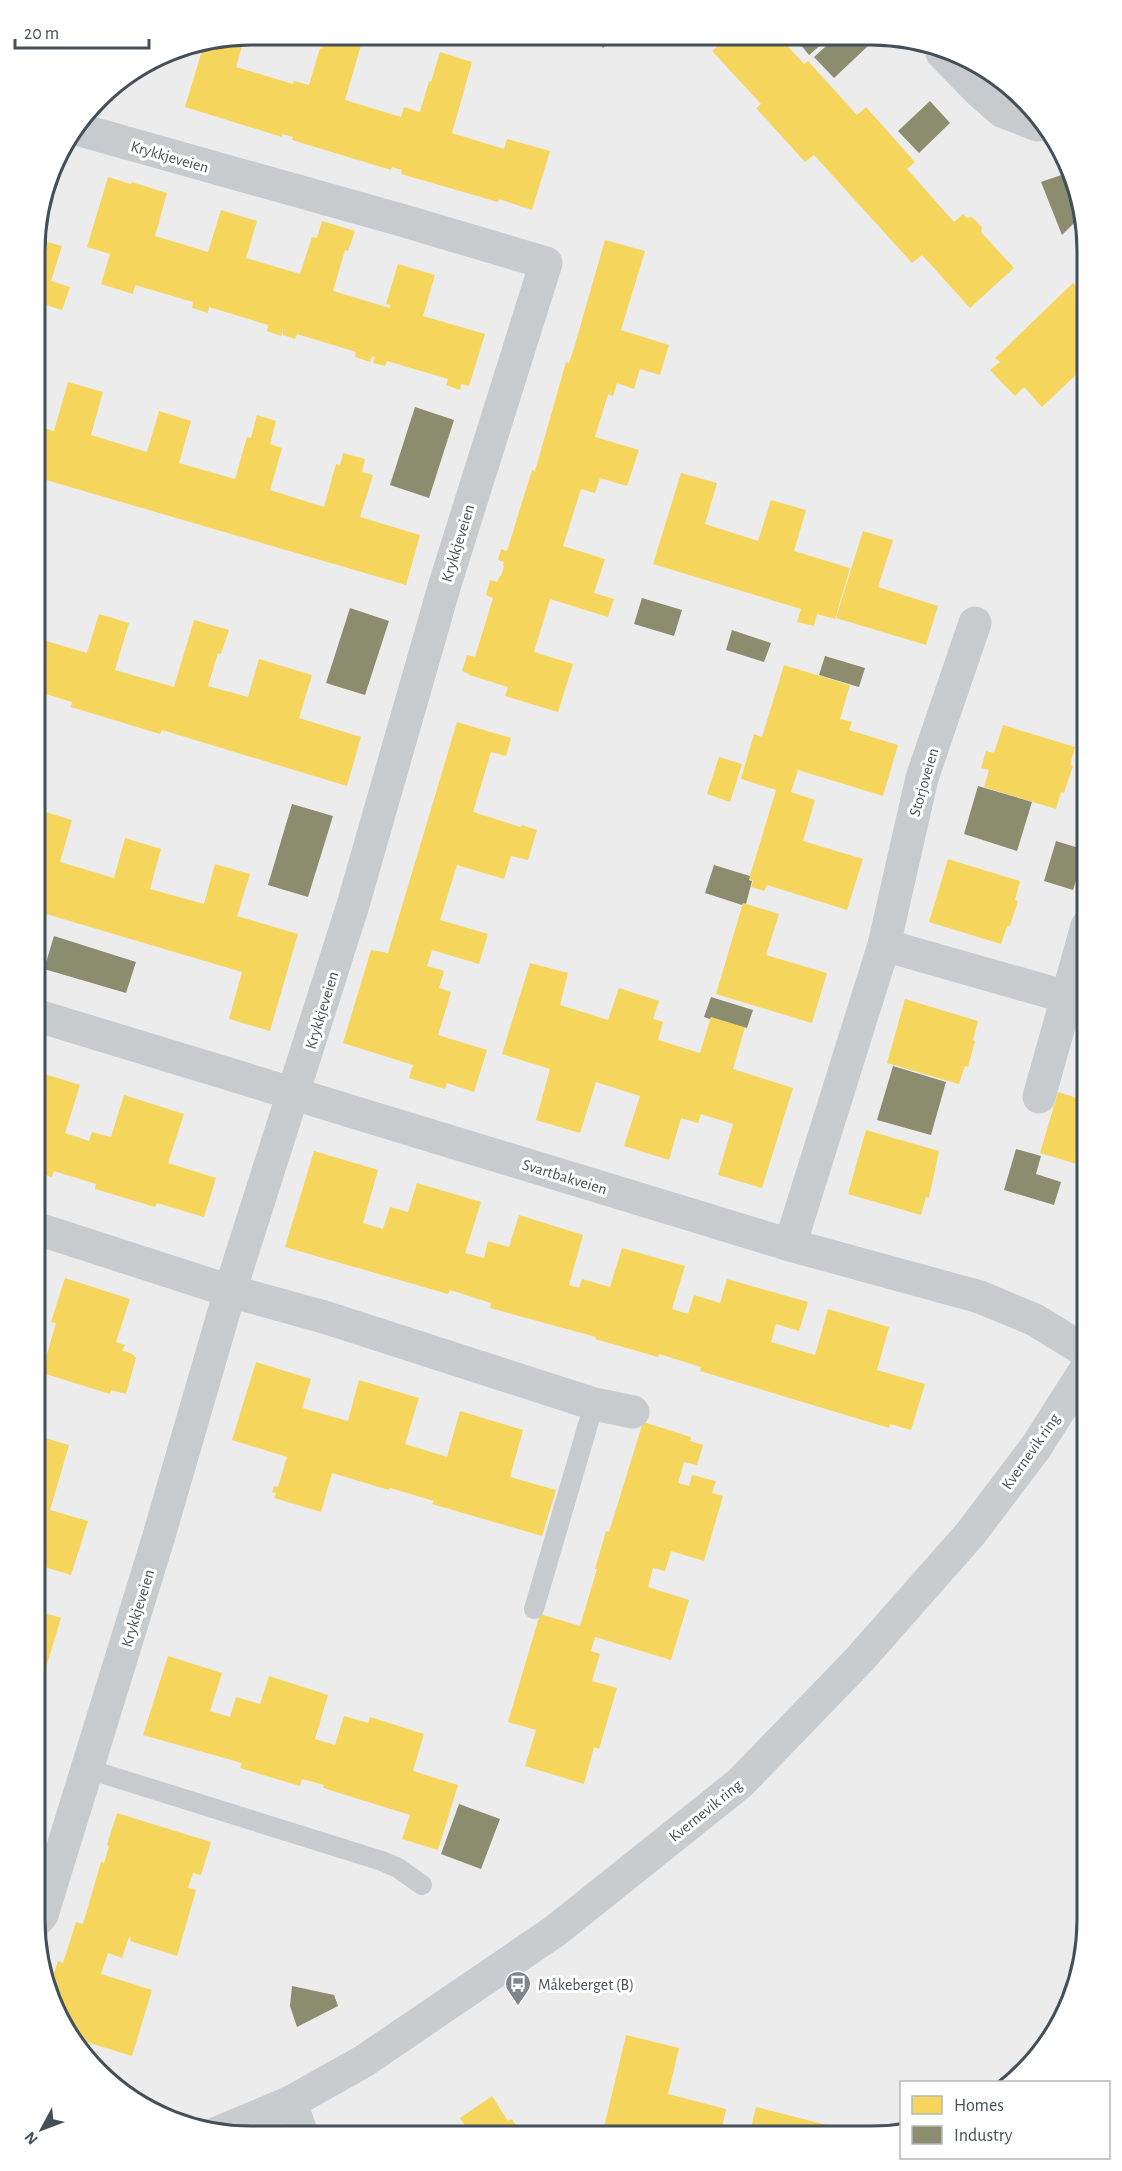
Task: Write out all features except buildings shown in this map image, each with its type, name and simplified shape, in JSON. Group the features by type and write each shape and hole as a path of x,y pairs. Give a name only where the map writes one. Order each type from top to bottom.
{"main road":[{"name":"Kvernevik ring","path":"236,2125 291,2102 363,2061 555,1931 740,1783 859,1660 971,1533 1036,1447 1077,1383"}],"street":[{"path":"950,61 1002,111 1031,122"},
{"name":"Krykkjeveien","path":"45,1906 158,1539 230,1291 353,905 445,584 546,263 84,131"},
{"name":"Storjoveien","path":"790,1245 884,945 922,778 975,623"},
{"path":"884,945 1067,996"},
{"path":"1039,1097 1077,961"},
{"name":"Svartbakveien","path":"45,1017 790,1245 980,1297 1035,1320 1077,1346"},
{"path":"45,1231 230,1291 324,1317 594,1404 633,1412"},
{"path":"291,2102 299,2126"}],"lane":[{"path":"534,1609 594,1404"},
{"path":"88,1769 382,1861 398,1868 423,1885"}],"place":[{"name":"Måkeberget (B)","path":"518,2007"}]}
